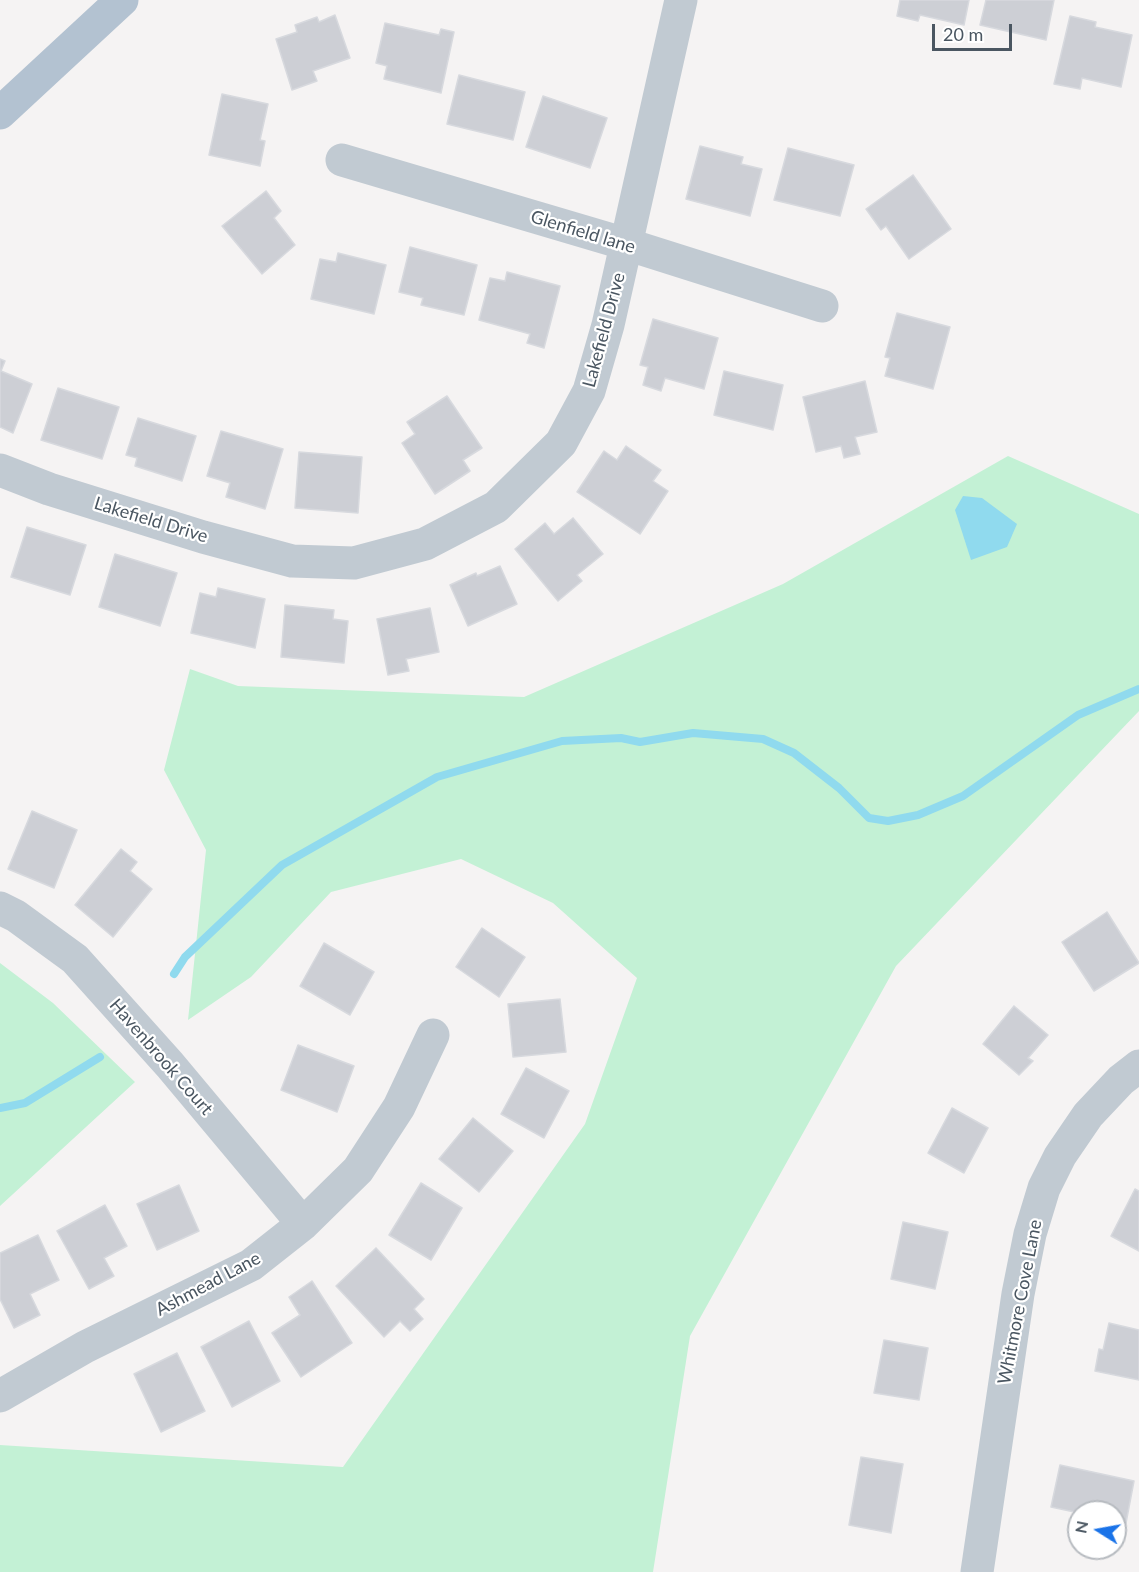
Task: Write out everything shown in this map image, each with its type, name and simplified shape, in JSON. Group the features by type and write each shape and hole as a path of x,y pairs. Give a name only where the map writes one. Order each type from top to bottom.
{"main road":[{"path":"0,113 122,0"}],"street":[{"name":"Lakefield Drive","path":"0,470 49,489 292,561 354,563 425,544 496,507 561,443 589,391 608,325 681,0"},
{"name":"Glenfield lane","path":"342,160 626,244 822,306"},
{"name":"Havenbrook Court","path":"0,908 16,916 75,959 170,1065 303,1224"},
{"name":"Ashmead Lane","path":"0,1396 85,1347 251,1265 303,1224 358,1170 399,1107 433,1035"},
{"name":"Whitmore Cove Lane","path":"977,1572 1018,1294 1030,1234 1044,1188 1060,1156 1088,1115 1121,1080 1139,1066"}],"green space":[{"path":"1008,456 1139,514 1139,711 896,966 690,1336 653,1572 0,1572 0,1445 343,1467 585,1124 637,978 553,903 461,859 331,892 251,977 188,1020 206,850 164,770 190,669 238,686 524,697 783,584"},
{"path":"0,963 53,1003 135,1082 0,1206"}],"water":[{"path":"963,496 982,498 1017,524 1007,547 971,560 955,510"}],"building":[{"path":"900,0 969,0 964,25 920,15 918,21 897,16"},
{"path":"986,0 1054,0 1046,40 980,25"},
{"path":"335,15 350,58 313,71 317,81 292,90 276,39 297,32 295,25 317,17 319,22"},
{"path":"1070,16 1096,22 1095,27 1132,35 1121,87 1082,78 1080,89 1054,84"},
{"path":"385,23 439,35 441,29 454,32 441,93 384,79 387,66 376,63"},
{"path":"459,75 525,92 513,140 447,124"},
{"path":"222,94 268,104 260,140 265,141 260,166 209,155"},
{"path":"543,96 607,118 590,168 526,147"},
{"path":"700,146 743,157 741,164 762,169 750,216 686,199"},
{"path":"788,148 854,165 840,216 774,200"},
{"path":"913,175 951,229 909,259 886,226 881,230 866,209"},
{"path":"266,191 281,211 274,218 295,245 262,274 222,226"},
{"path":"410,247 477,265 464,315 421,305 423,298 399,292"},
{"path":"338,253 386,265 374,314 311,299 320,259 336,262"},
{"path":"507,272 560,286 544,348 527,343 530,334 479,320 490,278 505,281"},
{"path":"897,313 950,327 933,389 885,376 890,358 885,357"},
{"path":"653,319 718,338 704,389 665,378 661,391 643,385 648,367 640,365"},
{"path":"0,359 5,361 1,371 32,384 13,433 0,427"},
{"path":"724,371 783,385 773,430 714,415"},
{"path":"865,381 877,432 855,437 860,454 844,458 841,446 816,452 803,397"},
{"path":"58,388 119,407 102,459 41,440"},
{"path":"447,396 482,448 463,460 470,471 435,494 402,443 415,434 407,422"},
{"path":"138,418 196,436 182,481 135,466 137,458 126,455"},
{"path":"221,431 283,449 265,509 226,497 230,483 207,476"},
{"path":"626,446 661,470 653,481 668,491 640,534 577,492 604,451 617,460"},
{"path":"299,452 362,457 358,513 295,508"},
{"path":"573,518 603,554 577,575 582,581 558,601 515,549 545,523 554,534"},
{"path":"27,527 86,545 70,595 11,577"},
{"path":"115,554 177,573 160,626 99,607"},
{"path":"500,566 517,604 468,626 450,585 476,573 477,576"},
{"path":"218,588 265,599 255,648 191,633 200,593 216,597"},
{"path":"285,605 334,610 333,619 348,621 344,663 281,657"},
{"path":"430,608 439,652 406,659 409,671 388,675 377,619"},
{"path":"32,811 77,830 54,888 8,869"},
{"path":"121,849 137,862 130,871 152,889 113,937 75,905"},
{"path":"1107,912 1139,963 1094,991 1062,942"},
{"path":"482,928 525,957 499,997 456,967"},
{"path":"324,943 374,972 350,1015 300,986"},
{"path":"560,999 566,1052 513,1057 508,1004"},
{"path":"1014,1006 1048,1035 1028,1058 1033,1061 1019,1075 983,1044"},
{"path":"298,1045 354,1066 337,1112 281,1090"},
{"path":"526,1068 569,1091 544,1138 501,1114"},
{"path":"952,1108 988,1128 964,1173 928,1153"},
{"path":"473,1118 513,1151 479,1192 439,1159"},
{"path":"421,1183 462,1208 431,1260 389,1235"},
{"path":"179,1185 199,1231 157,1250 137,1204"},
{"path":"1135,1189 1139,1191 1139,1251 1111,1236"},
{"path":"105,1205 127,1246 104,1258 114,1276 89,1289 57,1231"},
{"path":"903,1222 948,1232 935,1289 891,1279"},
{"path":"38,1235 59,1280 30,1294 40,1315 14,1328 0,1299 0,1253"},
{"path":"376,1248 424,1299 414,1309 423,1319 410,1331 400,1321 384,1337 336,1286"},
{"path":"312,1281 352,1343 301,1377 272,1333 300,1315 289,1297"},
{"path":"249,1321 280,1381 232,1407 201,1347"},
{"path":"1109,1323 1139,1330 1139,1380 1095,1371 1099,1349 1103,1350"},
{"path":"884,1340 928,1348 919,1400 874,1393"},
{"path":"177,1353 205,1411 161,1432 134,1374"},
{"path":"861,1457 903,1464 891,1533 849,1525"},
{"path":"1060,1465 1134,1481 1127,1518 1127,1500 1067,1500 1067,1510 1051,1507"}],"waterway":[{"path":"174,974 185,957 282,865 437,777 562,741 621,738 640,742 693,733 763,739 794,753 839,788 869,818 888,821 918,815 963,796 1078,715 1139,689"},
{"path":"0,1108 25,1103 100,1057"}]}
